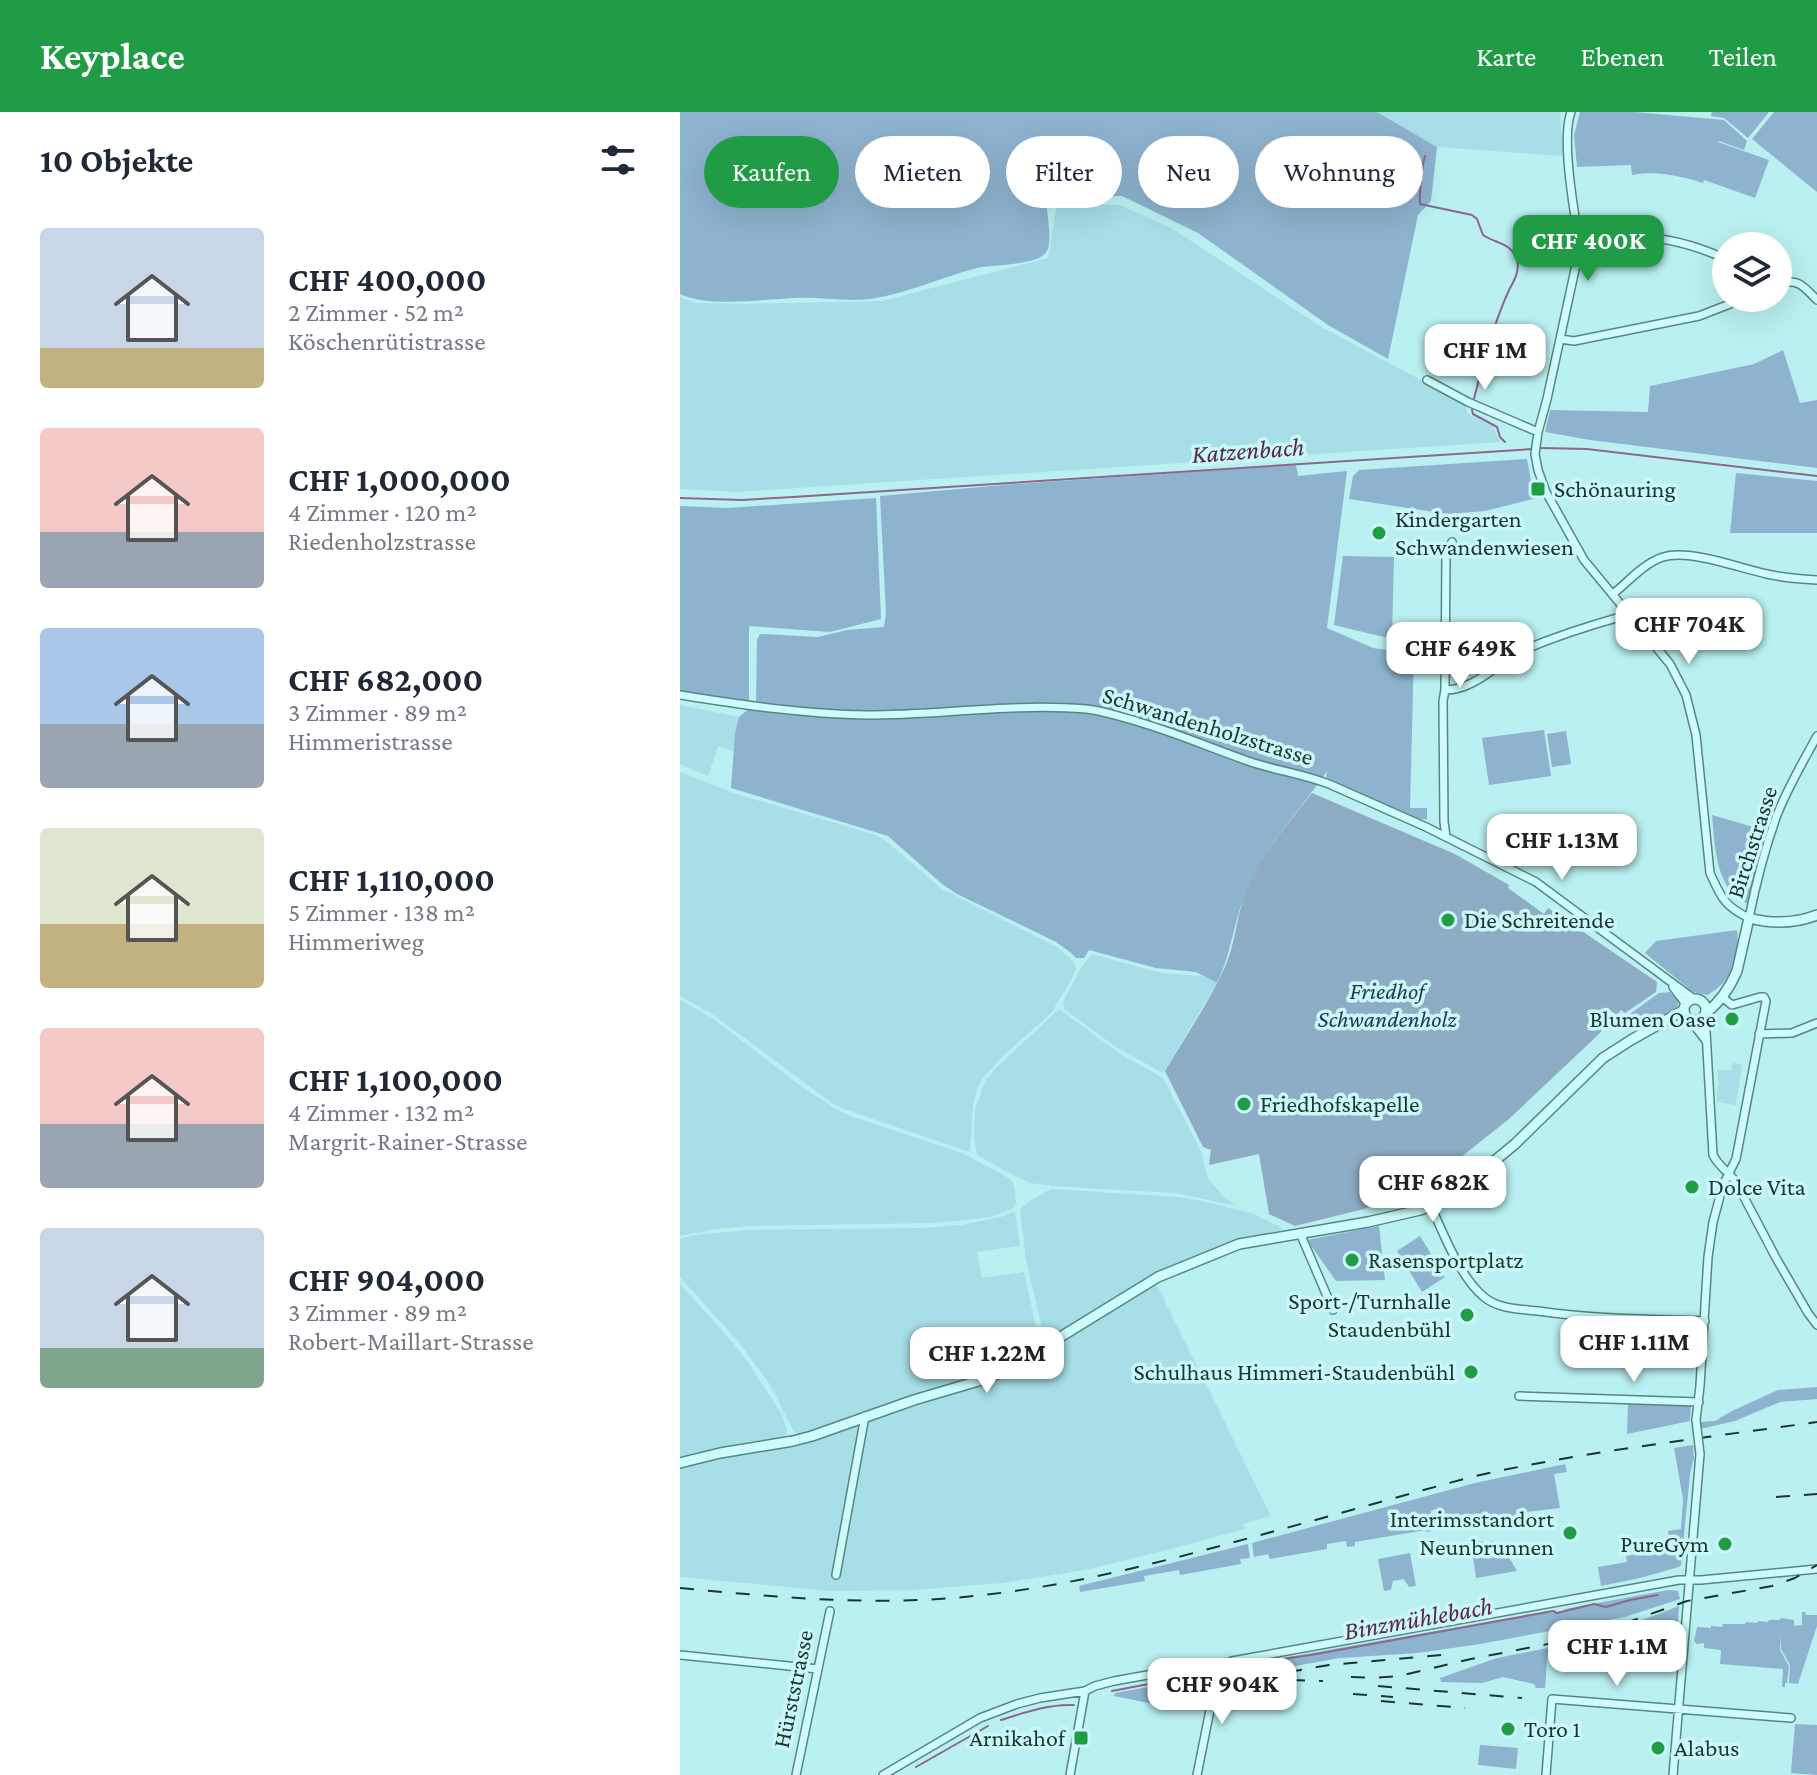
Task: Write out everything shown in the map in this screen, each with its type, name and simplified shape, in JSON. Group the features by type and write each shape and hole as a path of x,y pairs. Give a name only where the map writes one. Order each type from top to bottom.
{"street":[{"path":"1569,113 1568,148 1579,251 1536,444 1535,454 1542,484 1584,560 1670,664 1686,695 1696,735 1710,873 1724,901 1730,908 1749,918 1780,923 1817,915"},
{"path":"1579,241 1658,238 1712,253"},
{"path":"1792,282 1804,286 1817,300"},
{"path":"1560,339 1574,341 1685,320 1712,312"},
{"path":"1427,380 1481,408 1538,432"},
{"path":"1446,836 1443,701 1446,552 1452,542"},
{"path":"1613,594 1649,565 1672,555 1694,556 1771,575 1817,580"},
{"path":"1445,690 1461,689 1505,660 1545,640 1628,612"},
{"name":"Schwandenholzstrasse","path":"680,695 772,709 868,715 1036,707 1089,709 1120,716 1275,770 1319,780 1347,791 1446,836 1536,882 1670,982 1694,1011"},
{"name":"Birchstrasse","path":"1749,918 1754,889 1776,817 1817,736"},
{"path":"680,1463 793,1441 985,1379 1010,1368 1158,1277 1239,1244 1368,1222 1431,1207 1458,1191 1515,1144 1603,1058 1656,1026 1718,1004 1737,971 1749,918"},
{"path":"1673,1775 1700,1454 1696,1420 1711,1237 1723,1185 1736,1159 1766,1001 1760,997 1732,1005 1722,997"},
{"path":"1694,1011 1707,1043 1713,1155 1729,1172 1817,1325"},
{"path":"1759,1034 1792,1033 1817,1023"},
{"path":"1431,1207 1472,1285 1487,1300 1508,1308 1562,1315 1705,1321"},
{"path":"1300,1233 1333,1310"},
{"path":"1519,1396 1699,1402"},
{"path":"836,1575 865,1416"},
{"path":"883,1775 995,1711 1040,1698 1085,1691 1114,1681 1192,1667 1218,1670 1232,1661 1679,1580 1817,1569"},
{"name":"Hürststrasse","path":"796,1775 830,1611"},
{"path":"680,1655 818,1669"},
{"path":"1197,1775 1218,1670"},
{"path":"1070,1775 1085,1691"},
{"path":"1546,1775 1552,1699 1791,1718"}],"shaded area":[{"path":"680,112 1377,112 1418,136 1255,136 1255,208 1423,208 1423,139 1437,147 1431,201 1418,215 1388,359 1328,325 1198,233 1147,208 1239,208 1239,136 1138,136 1138,204 1122,196 1122,136 1006,136 1006,208 1047,208 1049,239 1047,251 1042,256 1026,262 977,268 884,297 861,300 796,298 721,302 680,294"},
{"path":"1377,112 1560,112 1563,156 1437,147 1423,136"},
{"path":"1580,112 1635,112 1724,120 1747,141 1744,150 1718,142 1769,160 1755,198 1704,180 1703,183 1659,173 1632,175 1631,165 1577,167 1574,135"},
{"path":"1712,112 1769,112 1748,138 1724,118 1711,116"},
{"path":"1774,112 1817,112 1817,192 1752,139"},
{"path":"1122,206 1173,229 1323,328 1466,404 1467,413 1493,427 1500,442 737,492 680,489 680,297 695,303 744,304 882,301 1048,258 1056,208"},
{"path":"1783,350 1800,403 1817,400 1817,468 1545,432 1550,410 1648,412 1650,386 1754,364"},
{"path":"1527,459 1537,498 1485,511 1447,514 1349,499 1353,476 1359,470"},
{"path":"1296,465 1298,476 1347,471 1327,628 1373,648 1414,654 1410,808 1427,808 1427,819 1415,820 1326,777 1327,771 1261,862 1241,906 1217,983 1196,972 1156,968 1089,950 1084,958 1076,958 1056,942 957,894 888,836 731,788 739,717 756,703 757,640 760,634 818,637 847,630 884,627 886,613 880,496"},
{"path":"1736,473 1817,481 1817,533 1730,533"},
{"path":"876,498 881,619 830,632 749,626 749,701 680,691 680,506 727,508"},
{"path":"1343,556 1394,557 1392,639 1334,625"},
{"path":"680,705 739,717 734,752 718,746 708,776 680,764"},
{"path":"1544,730 1551,776 1489,785 1482,738"},
{"path":"1566,731 1571,764 1552,767 1547,734"},
{"path":"680,772 736,794 873,834 885,840 942,889 1057,947 1074,962 1076,969 1052,1012 983,1078 973,1104 970,1152 832,1103 712,1014 680,996"},
{"path":"1712,815 1767,831 1748,904 1729,889 1723,878 1716,853"},
{"path":"1737,930 1736,958 1728,976 1707,995 1693,992 1645,953 1656,941"},
{"path":"1092,954 1161,973 1202,976 1217,983 1163,1073 1116,1047 1064,1009 1063,1002"},
{"path":"1670,992 1679,1001 1677,1007 1642,1026 1623,1019 1659,993"},
{"path":"680,1000 715,1020 834,1108 962,1153 1007,1177 1015,1189 1014,1208 991,1217 935,1223 749,1226 680,1236"},
{"path":"1059,1009 1119,1053 1163,1078 1202,1153 1209,1180 1224,1197 1238,1206 1175,1193 1031,1183 977,1155 975,1110 985,1081"},
{"path":"1733,1062 1742,1065 1736,1105 1717,1102 1717,1069 1731,1071"},
{"path":"1052,1189 1202,1201 1251,1213 1284,1229 1191,1261 1045,1340 1026,1260 1020,1209"},
{"path":"1015,1211 1020,1246 977,1252 982,1278 1024,1272 1040,1346 990,1376 813,1432 797,1434 793,1430 769,1383 738,1341 680,1277 680,1239 694,1235 748,1230 924,1228 962,1225"},
{"name":"Rasensportplatz","path":"1379,1226 1385,1280 1336,1281 1307,1240"},
{"path":"1420,1236 1445,1277 1422,1292 1397,1251"},
{"path":"1156,1283 1271,1516 1243,1524 1244,1529 1175,1548 1085,1570 1002,1583 914,1590 831,1591 680,1577 680,1469 721,1457 798,1446 994,1380"},
{"path":"680,1284 751,1367 782,1415 787,1431 785,1437 680,1461"},
{"path":"1817,1387 1817,1399 1780,1402 1735,1421 1700,1429 1699,1422 1715,1421 1778,1390"},
{"path":"1628,1402 1691,1405 1690,1421 1627,1434"},
{"path":"1693,1445 1681,1565 1601,1586 1598,1567 1627,1562 1626,1556 1671,1548 1668,1531 1681,1529 1683,1499 1674,1448"},
{"path":"1565,1464 1567,1472 1554,1474 1560,1508 1447,1526 1439,1530 1435,1509 1431,1511 1434,1530 1427,1532 1355,1542 1355,1546 1347,1547 1346,1541 1327,1544 1327,1549 1270,1559 1268,1554 1254,1557 1252,1543 1475,1483"},
{"path":"1494,1541 1498,1556 1507,1554 1517,1571 1476,1578 1471,1543 1484,1542 1486,1549 1490,1548 1489,1542"},
{"path":"1248,1544 1250,1558 1240,1559 1241,1564 1180,1575 1179,1570 1144,1576 1145,1581 1080,1592 1079,1586"},
{"path":"1410,1553 1416,1586 1409,1587 1404,1579 1393,1581 1391,1590 1384,1591 1378,1559"},
{"path":"1668,1590 1678,1591 1680,1599 1625,1617 1480,1644 1418,1653 1340,1658 1227,1676 1242,1666 1255,1663 1531,1614 1562,1612"},
{"path":"1679,1606 1676,1651 1598,1645 1598,1637"},
{"path":"1802,1612 1817,1615 1817,1626 1798,1684 1789,1683 1790,1665 1781,1649 1781,1634 1780,1650 1789,1666 1785,1687 1782,1687 1783,1669 1720,1664 1721,1650 1704,1648 1704,1643 1694,1641 1697,1627 1722,1627 1723,1624 1768,1622 1781,1618 1794,1620 1794,1626 1802,1625"},
{"path":"1548,1648 1545,1688 1503,1677 1482,1683 1441,1682 1440,1678 1497,1658"},
{"path":"1175,1682 1171,1703 1160,1702 1159,1705 1114,1696 1115,1693"},
{"path":"1795,1724 1817,1725 1817,1775 1791,1773"},
{"path":"1480,1745 1518,1748 1516,1769 1478,1765"}],"green space":[{"name":"Friedhof Schwandenholz","path":"1312,793 1455,854 1509,885 1508,888 1544,914 1548,908 1657,982 1656,992 1625,1013 1621,1010 1617,1015 1607,1008 1597,1026 1602,1030 1599,1034 1509,1119 1456,1161 1424,1180 1418,1188 1364,1209 1295,1226 1269,1214 1259,1154 1209,1165 1211,1150 1203,1147 1165,1071 1224,969 1244,897 1257,869"}],"waterway":[{"path":"1425,156 1420,204 1472,215 1477,219 1483,235 1507,247 1517,260 1516,276 1493,330 1474,399"},
{"path":"1472,410 1473,414 1497,427 1505,442"},
{"name":"Katzenbach","path":"1540,448 1587,449 1817,476"},
{"name":"Katzenbach","path":"680,498 742,500 1533,449"},
{"name":"Binzmühlebach","path":"1232,1672 1281,1660 1594,1604 1606,1607 1658,1595"},
{"name":"Binzmühlebach","path":"1112,1691 1191,1676"},
{"name":"Binzmühlebach","path":"1001,1720 1046,1707 1074,1705"},
{"name":"Binzmühlebach","path":"916,1767 988,1726"}],"railway":[{"path":"680,1588 786,1597 892,1601 1001,1593 1146,1565 1517,1467 1817,1422"},
{"path":"1776,1497 1817,1494"},
{"path":"1351,1677 1399,1676 1589,1636 1687,1601 1772,1586 1795,1578 1817,1565"},
{"path":"1233,1682 1329,1665 1453,1654"},
{"path":"1291,1680 1323,1681"},
{"path":"1378,1686 1522,1698"},
{"path":"1353,1694 1393,1697"},
{"path":"1381,1701 1465,1708"}],"place":[{"name":"Schönauring","path":"1538,489"},
{"name":"Kindergarten Schwandenwiesen","path":"1379,533"},
{"name":"Die Schreitende","path":"1448,920"},
{"name":"Blumen Oase","path":"1732,1019"},
{"name":"Friedhofskapelle","path":"1244,1104"},
{"name":"Dolce Vita","path":"1692,1187"},
{"name":"Rasensportplatz","path":"1352,1260"},
{"name":"Sport-/Turnhalle Staudenbühl","path":"1467,1315"},
{"name":"Schulhaus Himmeri-Staudenbühl","path":"1471,1372"},
{"name":"Interimsstandort Neunbrunnen","path":"1570,1533"},
{"name":"PureGym","path":"1725,1544"},
{"name":"Toro 1","path":"1508,1729"},
{"name":"Arnikahof","path":"1081,1738"},
{"name":"Alabus","path":"1658,1748"}]}
